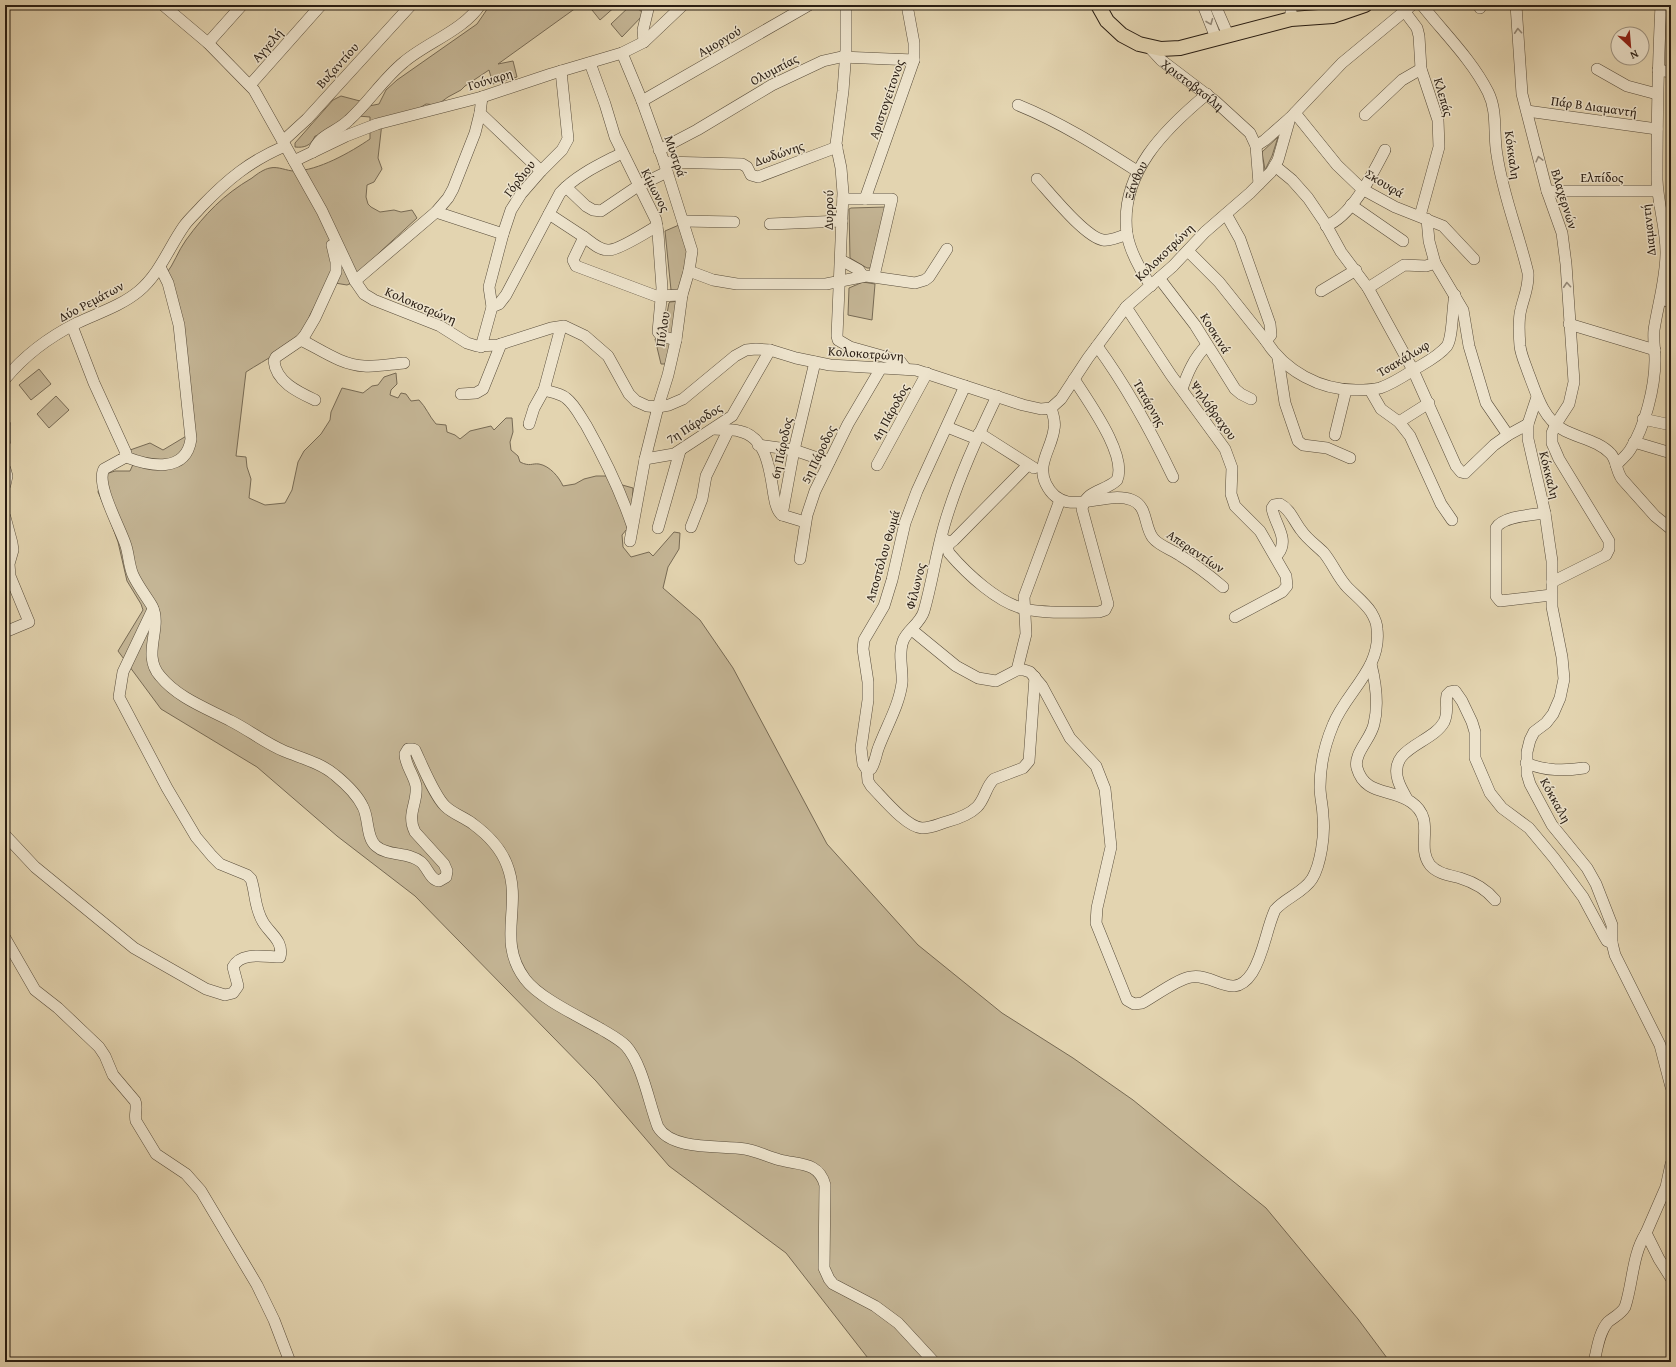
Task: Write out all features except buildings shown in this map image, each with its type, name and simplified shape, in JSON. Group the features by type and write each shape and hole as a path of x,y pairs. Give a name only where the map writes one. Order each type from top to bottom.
{"main road":[{"name":"Χριστοβασίλη","path":"1098,5 1107,22 1118,32 1139,44 1149,47"},
{"path":"1149,47 1161,49 1180,48 1222,37 1291,12 1333,16 1365,5"}],"street":[{"name":"Κολοκοτρώνη","path":"163,5 208,43 250,85 294,161 355,280 364,294 374,300 440,326 467,343 481,347 501,344 561,326 568,327 583,335 608,356 629,394 636,401 646,406 658,407 674,403 687,396 742,352 752,349 770,350 815,362 844,366 906,369 927,374 1036,408 1051,408 1060,401 1097,346 1126,307 1151,286 1188,251 1205,232 1259,184 1275,166 1293,115 1342,63 1408,8"},
{"path":"208,43 242,5"},
{"name":"Αγγελή","path":"250,85 320,5"},
{"name":"Βυζαντίου","path":"284,143 411,5"},
{"path":"313,152 319,140 350,120 386,78 404,61 468,19 480,5"},
{"name":"Γούναρη","path":"294,161 346,136 377,124 482,96 622,53 644,42 683,5"},
{"name":"Αμοργού","path":"642,101 809,5"},
{"name":"Δυρρού","path":"846,5 843,99 837,147 842,168 842,221 840,280 836,329 838,340 850,347 900,361 904,364 906,369"},
{"name":"Αριστογείτονος","path":"865,199 914,60 914,49 907,5"},
{"path":"1203,5 1222,37"},
{"path":"1215,5 1222,37"},
{"name":"Κόκκαλη","path":"1422,5 1472,67 1492,101 1496,154 1528,273 1528,285 1520,315 1520,338 1522,354 1537,397 1546,413 1562,429 1603,447 1613,457 1619,474 1624,482 1655,516 1671,529"},
{"name":"Βλαχερνών","path":"1516,5 1522,88 1547,191 1564,241 1574,382 1569,404 1556,424"},
{"name":"Διαμαντή","path":"1616,466 1634,442 1643,419 1653,380 1655,359 1654,330 1666,301 1668,261 1657,191 1657,94 1660,5"},
{"path":"649,6 663,24"},
{"path":"644,42 643,30 649,6"},
{"name":"Κλεπάς","path":"1408,8 1417,28 1422,69 1437,115 1439,142 1424,218 1429,241 1435,263 1455,295 1464,313 1469,346 1486,403 1508,435"},
{"name":"Χριστοβασίλη","path":"1149,47 1168,66 1207,94 1246,129 1253,138 1256,146 1259,184"},
{"name":"Μυστρά","path":"622,53 642,101 666,167 683,221 692,251 689,271"},
{"name":"Ολυμπίας","path":"659,150 697,130 801,70 823,61 836,58 914,60"},
{"name":"Κίμωνος","path":"590,63 605,104 613,133 656,220 662,296 658,329 661,336 676,340"},
{"path":"1365,115 1402,80 1422,69"},
{"path":"1596,69 1627,86 1657,94"},
{"path":"1658,70 1671,72"},
{"name":"Γόρδιου","path":"481,347 492,307 489,287 503,234 514,205 541,170 562,150 568,139 561,71"},
{"name":"Ξάνθου","path":"1151,286 1137,262 1127,234 1126,221 1130,188 1137,171 1170,127 1207,94"},
{"path":"355,280 436,212 448,198 475,133 482,96"},
{"path":"1018,105 1064,126 1137,171"},
{"name":"Πάρ Β Διαμαντή","path":"1527,111 1657,129"},
{"path":"480,113 541,170"},
{"path":"1256,146 1293,115"},
{"name":"Σκουφά","path":"1293,115 1337,165 1362,189 1395,207 1446,228 1474,259"},
{"name":"Δύο Ρεμάτων","path":"5,379 41,346 72,326 128,299 148,283 160,267 184,226 220,188 244,167 284,143"},
{"name":"Δωδώνης","path":"666,167 742,164 747,167 751,175 758,177 837,147"},
{"path":"1326,226 1336,221 1351,205 1385,150"},
{"path":"492,307 499,304 506,295 558,197 566,187 588,171 622,153"},
{"path":"1275,166 1302,190 1341,252 1356,270 1368,288 1413,370 1456,466 1462,473 1467,472 1484,453 1508,435 1528,424"},
{"path":"566,187 586,206 597,211 605,209 666,167"},
{"path":"1037,178 1092,236 1104,240 1127,234"},
{"name":"Ελπίδος","path":"1547,191 1657,191"},
{"path":"842,199 892,199 874,276"},
{"path":"315,200 316,211 333,249 336,268 332,282 309,329 301,340 276,357 274,364 283,380 290,388 316,400"},
{"path":"1351,205 1402,241"},
{"path":"436,212 503,234"},
{"path":"549,214 597,246 608,250 617,248 657,226"},
{"path":"1226,214 1238,236 1270,324 1272,334 1266,341"},
{"path":"683,221 734,222"},
{"path":"770,224 842,221"},
{"path":"584,237 573,260 576,266 649,293 662,296 682,295"},
{"path":"689,271 713,280 737,284 823,284 863,276 874,276 915,283 929,277 947,249"},
{"name":"Τσακάλωφ","path":"1188,251 1219,282 1278,358 1317,383 1346,390 1370,390 1387,386 1436,356 1448,344 1455,295"},
{"path":"841,260 859,270 863,276"},
{"path":"1368,288 1404,265 1426,266 1435,263"},
{"path":"160,267 168,284 179,325 191,439 190,446 185,454 177,461 167,465 150,465 126,457 104,469 102,472 102,481 107,497 126,544 130,567 134,577 153,609 155,619 152,654 155,669 160,676 193,703 231,721 282,750 321,767 333,774 350,788 363,806 367,816 371,837 376,846 389,852 413,857 424,864 433,878 439,881 446,877 446,868 415,832 412,826 411,813 416,787 405,754 408,749 415,750 444,805 473,824 493,842 505,859 514,895 510,940 518,968 526,981 534,989 609,1034 627,1047 642,1077 658,1127 667,1137 676,1141 693,1144 750,1150 779,1160 808,1166 818,1170 826,1185 824,1262 826,1274 829,1279 834,1284 875,1306 898,1323 934,1362"},
{"path":"1321,291 1356,270"},
{"name":"Πύλου","path":"630,541 645,459 668,375 676,340 682,295 689,271"},
{"name":"Κοσκινά","path":"1159,278 1195,325 1235,389 1241,394 1251,398"},
{"name":"Ψηλόβραχου","path":"1126,307 1228,454 1232,468 1231,494 1235,506 1256,525 1286,576 1287,586 1285,589 1274,597 1235,617"},
{"path":"1569,324 1655,350"},
{"path":"72,326 94,383 126,453 126,457"},
{"path":"529,424 534,408 544,390 561,326"},
{"path":"301,340 338,359 354,365 372,366 404,363"},
{"path":"461,394 476,393 483,389 501,344"},
{"path":"1182,389 1192,363 1198,353 1207,345"},
{"name":"Τατάρνης","path":"1097,346 1130,394 1173,477"},
{"name":"7η Πάροδος","path":"645,459 669,456 680,451 732,416 770,350"},
{"path":"1278,358 1285,403 1298,441 1303,445 1327,448 1350,458"},
{"name":"6η Πάροδος","path":"782,516 794,450 815,362"},
{"name":"5η Πάροδος","path":"800,559 806,522 811,503 848,424 880,368"},
{"name":"4η Πάροδος","path":"877,465 927,374"},
{"path":"1028,465 946,540 948,552 990,592 1024,609 1054,612 1103,611 1108,604 1082,510 1084,502 1089,496 1114,482 1118,477 1118,469 1108,433 1074,379"},
{"name":"Αποστόλου Θωμά","path":"965,386 917,491 905,523 892,580 884,606 864,640 863,648 868,682 868,700 861,743 868,781 871,786 899,814 913,825 922,828 952,821 968,814 981,802 994,779 1022,768 1029,761 1035,676"},
{"path":"544,390 563,395 571,402 581,417 607,464 622,497 632,526"},
{"path":"1335,435 1346,390"},
{"path":"1370,390 1381,409 1399,422 1412,440 1441,504 1452,520"},
{"name":"Φίλωνος","path":"865,767 870,770 874,764 878,749 899,699 903,675 903,643 906,636 924,612 946,540 951,502 978,436 997,396"},
{"name":"Κόκκαλη","path":"1537,397 1528,424 1528,439 1529,449 1545,513 1552,561 1552,612 1562,657 1563,684 1560,698 1553,714 1546,723 1534,732 1530,740 1526,763 1530,784 1550,822 1594,879 1610,920 1612,928 1612,943 1615,955 1661,1048 1671,1087"},
{"path":"1399,422 1429,403"},
{"path":"1017,670 1026,634 1024,609 1025,593 1060,500 1048,489 1044,480 1043,471 1045,456 1054,430 1051,408"},
{"path":"1643,419 1671,425"},
{"path":"1552,582 1606,555 1610,545 1609,540 1556,453 1552,433 1556,424"},
{"path":"5,425 5,441"},
{"path":"947,427 995,442 1028,465 1043,471"},
{"path":"714,429 743,432 758,444 768,462 775,502 779,513 782,516 806,522"},
{"path":"691,527 702,499 706,476 728,430"},
{"path":"1634,442 1671,453"},
{"path":"758,444 794,450 829,462"},
{"path":"658,528 680,451"},
{"path":"5,469 7,476 5,485"},
{"name":"Απεραντίων","path":"1060,500 1071,503 1116,497 1135,501 1142,509 1146,525 1154,541 1196,565 1223,586"},
{"path":"912,630 956,666 978,678 996,681 1017,670 1028,670 1035,676 1063,728 1096,766 1103,781 1111,847 1097,908 1096,923 1127,1000 1134,1004 1142,1003 1190,977 1203,977 1233,987 1242,984 1251,975 1260,958 1275,910 1312,879 1320,853 1324,832 1320,788 1328,739 1336,717 1371,664 1378,640 1374,617 1367,607 1345,585 1324,553 1306,536 1286,508 1280,504 1274,505 1272,508 1281,531 1282,546 1278,554 1274,554"},
{"path":"1545,513 1506,520 1499,524 1496,528 1496,596 1500,601 1551,595"},
{"path":"5,518 13,550 9,564 10,576 29,622 5,632"},
{"path":"5,835 35,867 134,948 206,989 225,996 228,995 236,991 238,986 234,968 238,962 245,957 251,956 280,957 282,950 279,943 264,924 255,906 251,879 247,875 220,864 196,836 167,788 119,697 123,672 153,609"},
{"path":"1371,664 1377,698 1376,716 1369,739 1358,756 1357,768 1363,780 1368,785 1407,799 1417,807 1426,826 1425,854 1431,866 1440,873 1474,884 1488,893 1495,900"},
{"path":"1407,799 1398,781 1397,772 1400,762 1407,750 1438,730 1447,714 1447,695 1450,692 1455,692 1462,701 1472,722 1475,732 1475,758 1490,793 1502,808 1529,828 1550,852 1583,897 1606,940 1612,943"},
{"path":"1526,763 1542,769 1561,771 1584,768"},
{"path":"5,938 35,990 58,1008 102,1051 113,1075 136,1103 136,1119 156,1154 186,1174 201,1191 257,1284 274,1320 290,1362"},
{"path":"1594,1362 1606,1325 1623,1311 1625,1307 1635,1258 1641,1241 1666,1187 1671,1164"},
{"path":"1646,1233 1659,1259 1671,1278"}],"shaded area":[{"path":"490,5 580,5 498,64 513,61 517,77 493,84 489,70 437,105 426,104 408,115 382,123 378,158 382,169 374,182 367,185 366,197 368,204 380,212 394,210 401,212 412,210 417,218 380,252 352,283 347,285 335,283 327,290 315,305 304,329 292,342 246,372 236,456 246,457 247,467 251,479 249,498 265,505 285,503 292,490 298,462 304,451 321,434 330,420 331,412 342,388 363,393 372,386 378,385 384,377 396,373 397,384 391,390 390,395 398,398 401,393 406,394 411,401 419,400 436,424 446,425 447,432 460,439 470,431 491,426 494,430 506,418 512,418 513,432 510,442 511,450 518,456 520,462 529,465 539,464 547,467 557,476 563,486 575,484 584,479 596,476 606,476 615,483 633,488 631,524 622,535 623,547 631,557 649,552 653,556 674,532 680,533 679,549 668,567 663,588 700,620 733,668 827,844 918,945 1002,1013 1073,1058 1133,1100 1266,1208 1358,1319 1390,1362 871,1362 786,1253 669,1166 596,1081 415,896 337,836 257,767 161,709 118,651 143,610 127,581 118,542 98,492 100,481 106,474 115,471 130,471 135,460 130,450 150,443 163,450 193,432 166,274 193,231 208,213 232,191 268,169 279,168 294,171 313,168 344,155 370,139 370,117 358,116 322,136 315,136 307,146 295,147 295,143 333,100 341,96 360,101 369,106 379,104 386,90 397,80 477,24"},
{"path":"588,5 617,5 600,20"},
{"path":"631,5 634,5 644,14 622,37 611,24"},
{"path":"1278,137 1272,156 1265,170 1262,152"},
{"path":"886,207 871,266 870,268 867,268 850,258 849,209"},
{"path":"679,225 687,252 682,287 680,290 671,290 665,231"},
{"path":"863,282 875,284 872,320 848,315 849,288"},
{"path":"680,301 676,337 663,334 669,303"},
{"path":"655,339 674,343 670,364 661,364"},
{"path":"39,369 51,384 31,400 19,385"},
{"path":"56,396 69,410 49,428 37,414"}]}
